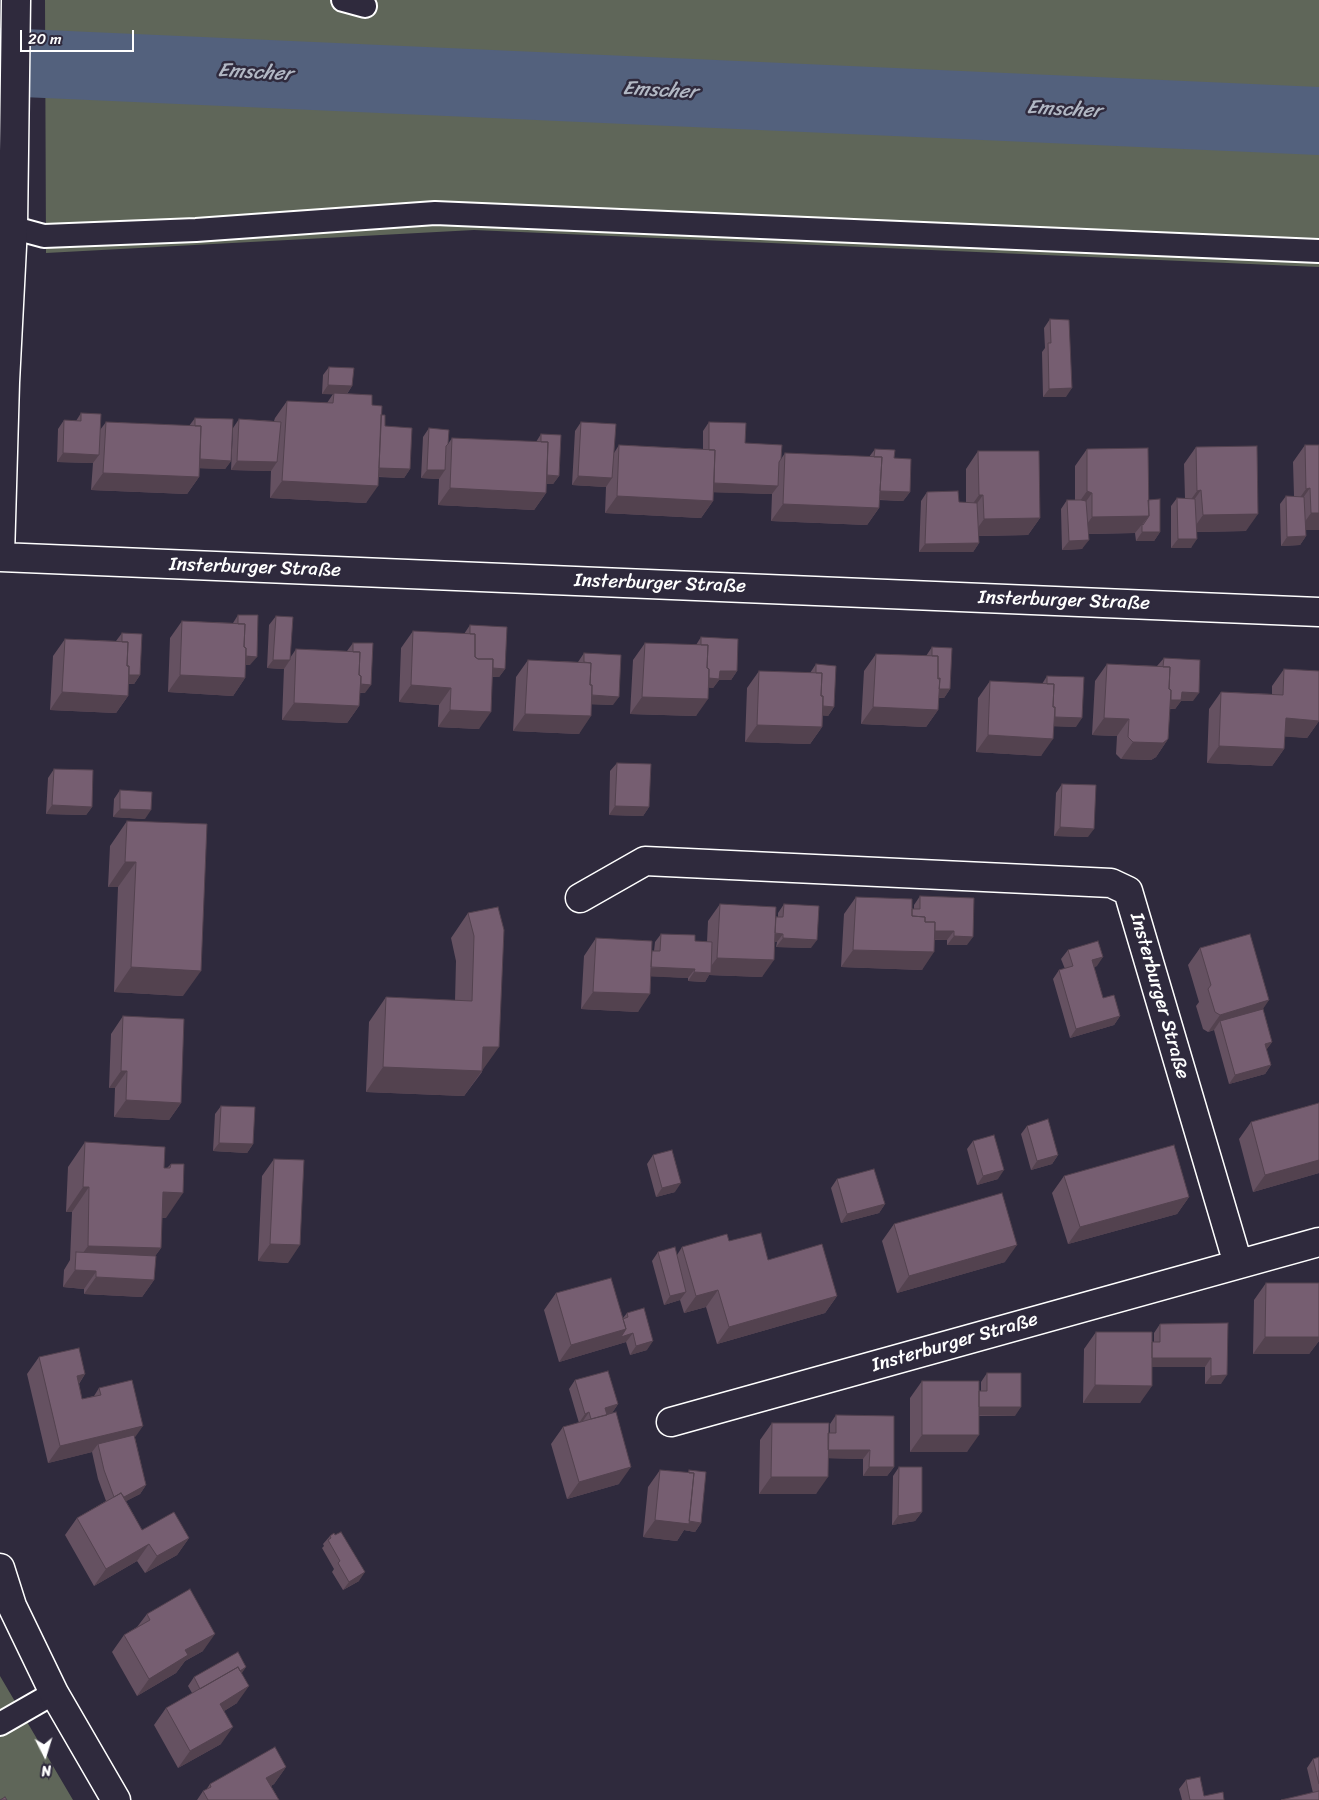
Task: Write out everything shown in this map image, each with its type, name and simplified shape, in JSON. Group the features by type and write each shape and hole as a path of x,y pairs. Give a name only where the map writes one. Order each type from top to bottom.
{"street":[{"path":"0,556 7,226 15,139 16,0"},
{"name":"Insterburger Straße","path":"0,556 1319,612"},
{"name":"Insterburger Straße","path":"580,898 646,861 1111,883 1128,891 1238,1264"},
{"name":"Insterburger Straße","path":"671,1422 1319,1242"},
{"path":"0,1568 12,1606 54,1693 116,1800"}],"lane":[{"path":"343,0 365,6"},
{"path":"7,226 44,236 196,230 435,213 1319,251"},
{"path":"0,1724 54,1693"}],"green space":[{"path":"45,0 1319,0 1319,267 474,230 46,253"},
{"path":"0,1676 73,1800 0,1800"}],"building":[{"path":"1050,319 1069,320 1072,388 1049,389 1048,343 1051,343"},
{"path":"329,367 354,368 352,386 328,385"},
{"path":"334,393 372,395 372,405 382,406 378,486 282,481 287,401 333,403"},
{"path":"81,413 101,414 99,455 63,453 64,420 81,421"},
{"path":"381,415 385,415 385,426 412,428 410,469 379,468"},
{"path":"195,418 233,419 231,461 200,459 201,426 195,426"},
{"path":"239,419 281,422 277,462 237,461"},
{"path":"106,422 201,426 199,477 103,473"},
{"path":"581,422 616,424 612,478 578,476"},
{"path":"709,422 746,423 745,443 782,445 778,486 714,483 715,450 709,450"},
{"path":"429,428 449,430 445,470 427,470"},
{"path":"541,434 561,435 559,476 547,475 548,442 541,442"},
{"path":"452,438 548,442 546,493 450,488"},
{"path":"619,445 715,450 713,501 617,496"},
{"path":"1305,445 1319,445 1319,513 1311,513 1310,488 1306,489"},
{"path":"1257,446 1258,514 1203,515 1201,490 1197,491 1196,447"},
{"path":"1148,448 1149,516 1092,517 1092,493 1087,491 1087,449"},
{"path":"875,449 895,450 894,458 911,459 910,492 880,491 882,457 874,457"},
{"path":"978,451 1039,451 1040,518 984,519 983,495 979,495"},
{"path":"785,453 882,457 879,508 783,504"},
{"path":"958,491 959,502 977,503 979,543 925,544 927,492"},
{"path":"1286,496 1304,497 1306,536 1287,537"},
{"path":"1177,498 1195,499 1197,539 1178,539"},
{"path":"1160,499 1160,532 1142,532 1142,524 1149,516 1148,500"},
{"path":"1067,500 1086,501 1089,540 1069,541"},
{"path":"238,615 258,615 257,657 246,656 246,648 244,647 245,624 238,624"},
{"path":"276,616 293,617 290,660 273,660"},
{"path":"182,621 245,624 245,678 180,675"},
{"path":"470,625 507,627 505,669 493,668 493,659 478,659 475,657 475,634 470,634"},
{"path":"413,631 475,634 475,657 478,659 493,659 491,712 450,710 451,688 411,685"},
{"path":"122,633 142,634 140,675 129,675 129,666 127,666 128,642 122,642"},
{"path":"701,637 738,639 737,671 720,671 719,679 709,678 709,669 707,668 708,645 701,645"},
{"path":"65,639 128,642 128,696 62,692"},
{"path":"353,643 373,643 371,685 361,684 361,676 359,675 360,652 353,652"},
{"path":"645,643 708,645 708,699 642,697"},
{"path":"932,647 952,648 950,689 939,689 938,656 932,656"},
{"path":"296,649 360,652 359,706 294,703"},
{"path":"584,653 621,655 619,697 592,695 592,685 590,685 591,663 584,662"},
{"path":"876,654 938,656 938,679 940,678 938,710 873,707"},
{"path":"1164,658 1200,660 1199,693 1182,692 1181,700 1171,700 1171,690 1169,689 1170,667 1163,667"},
{"path":"528,660 591,663 591,716 525,714"},
{"path":"816,664 836,666 834,707 823,706 823,696 821,696 822,673 816,673"},
{"path":"1107,664 1170,667 1169,689 1171,690 1168,739 1163,743 1133,742 1128,737 1129,719 1104,718"},
{"path":"1284,669 1319,671 1319,721 1286,718 1284,749 1219,746 1221,692 1283,695"},
{"path":"759,671 822,673 822,727 757,725"},
{"path":"1047,676 1084,677 1082,718 1055,717 1055,707 1053,707 1054,684 1047,684"},
{"path":"990,681 1054,684 1053,739 988,735"},
{"path":"617,763 651,764 649,807 615,806"},
{"path":"54,769 93,770 92,807 52,805"},
{"path":"1062,784 1096,785 1094,829 1060,827"},
{"path":"120,790 152,792 151,810 120,809"},
{"path":"127,821 207,824 201,971 131,967 136,862 125,862"},
{"path":"920,896 974,898 973,937 954,936 954,931 935,931 935,922 925,922 925,917 912,916 912,909 920,909"},
{"path":"856,897 912,899 912,916 925,917 925,922 935,922 934,952 853,950"},
{"path":"720,904 776,907 774,960 717,958"},
{"path":"784,904 819,906 817,940 783,938 783,934 775,933 776,917 783,917"},
{"path":"498,907 504,930 499,1047 483,1047 482,1071 383,1067 386,997 472,1001 474,936 468,913"},
{"path":"661,934 695,935 695,941 712,942 711,973 694,972 695,969 651,967 652,951 660,951"},
{"path":"1250,934 1269,1000 1220,1015 1215,1012 1208,989 1211,985 1200,948"},
{"path":"596,938 652,941 650,994 593,992"},
{"path":"1098,941 1103,957 1092,960 1103,998 1114,995 1120,1016 1076,1029 1059,970 1073,966 1068,950"},
{"path":"1263,1009 1272,1042 1265,1044 1271,1065 1235,1075 1220,1021"},
{"path":"123,1016 184,1019 181,1103 126,1100 127,1071 121,1071"},
{"path":"1319,1103 1319,1160 1265,1175 1251,1122"},
{"path":"221,1106 255,1107 253,1144 219,1143"},
{"path":"1048,1119 1058,1155 1037,1161 1027,1126"},
{"path":"994,1135 1004,1170 983,1176 973,1141"},
{"path":"85,1142 165,1147 164,1168 170,1168 171,1164 184,1164 183,1193 163,1192 161,1248 88,1246 89,1187 83,1187"},
{"path":"1174,1145 1189,1197 1080,1227 1064,1176"},
{"path":"672,1150 681,1183 662,1188 653,1155"},
{"path":"274,1159 304,1160 300,1245 270,1244"},
{"path":"874,1169 885,1204 847,1214 837,1179"},
{"path":"1002,1193 1017,1245 909,1276 894,1224"},
{"path":"761,1233 768,1260 822,1244 837,1296 729,1327 718,1290 696,1296 682,1247 727,1234 729,1241"},
{"path":"675,1247 686,1292 670,1296 658,1252"},
{"path":"76,1252 156,1256 154,1280 96,1277 96,1271 75,1270"},
{"path":"611,1278 626,1329 571,1345 556,1293"},
{"path":"1266,1283 1319,1283 1319,1337 1265,1337"},
{"path":"644,1308 653,1341 636,1346 633,1333 621,1337 626,1329 623,1319 628,1317 627,1313"},
{"path":"1228,1323 1227,1375 1211,1376 1211,1358 1152,1358 1152,1342 1160,1342 1160,1324"},
{"path":"1096,1332 1152,1332 1152,1386 1095,1385"},
{"path":"79,1348 85,1374 77,1376 82,1399 101,1395 99,1388 132,1380 143,1426 60,1446 39,1357"},
{"path":"608,1371 618,1404 605,1408 607,1415 591,1419 589,1412 585,1414 575,1380"},
{"path":"987,1373 1021,1373 1021,1407 979,1407 979,1391 987,1391"},
{"path":"922,1381 979,1381 979,1435 922,1435"},
{"path":"616,1412 631,1467 579,1482 563,1427"},
{"path":"836,1415 894,1416 894,1467 869,1467 870,1450 828,1450 828,1433 836,1433"},
{"path":"772,1423 829,1423 828,1477 771,1477"},
{"path":"134,1435 146,1485 124,1497 121,1493 114,1497 104,1470 98,1444"},
{"path":"899,1467 922,1467 922,1512 898,1516"},
{"path":"660,1470 694,1473 689,1524 655,1520"},
{"path":"689,1470 706,1472 701,1523 689,1521 694,1473 689,1473"},
{"path":"121,1493 142,1530 174,1512 189,1538 157,1556 149,1544 106,1569 77,1518"},
{"path":"341,1532 365,1572 349,1582 328,1540 334,1533 335,1535"},
{"path":"190,1589 215,1634 185,1650 188,1655 149,1679 124,1635 150,1620 147,1614"},
{"path":"238,1652 246,1667 240,1671 238,1667 200,1689 194,1677"},
{"path":"238,1667 249,1686 220,1704 233,1727 190,1751 166,1708"},
{"path":"275,1747 286,1767 266,1778 279,1800 208,1800 203,1791 211,1787 210,1784"},
{"path":"1319,1757 1319,1784 1313,1759"},
{"path":"1200,1777 1204,1796 1223,1792 1224,1800 1190,1800 1186,1780"},
{"path":"1319,1791 1319,1800 1281,1800"}],"waterway":[{"name":"Emscher","path":"0,62 1319,121"}]}
